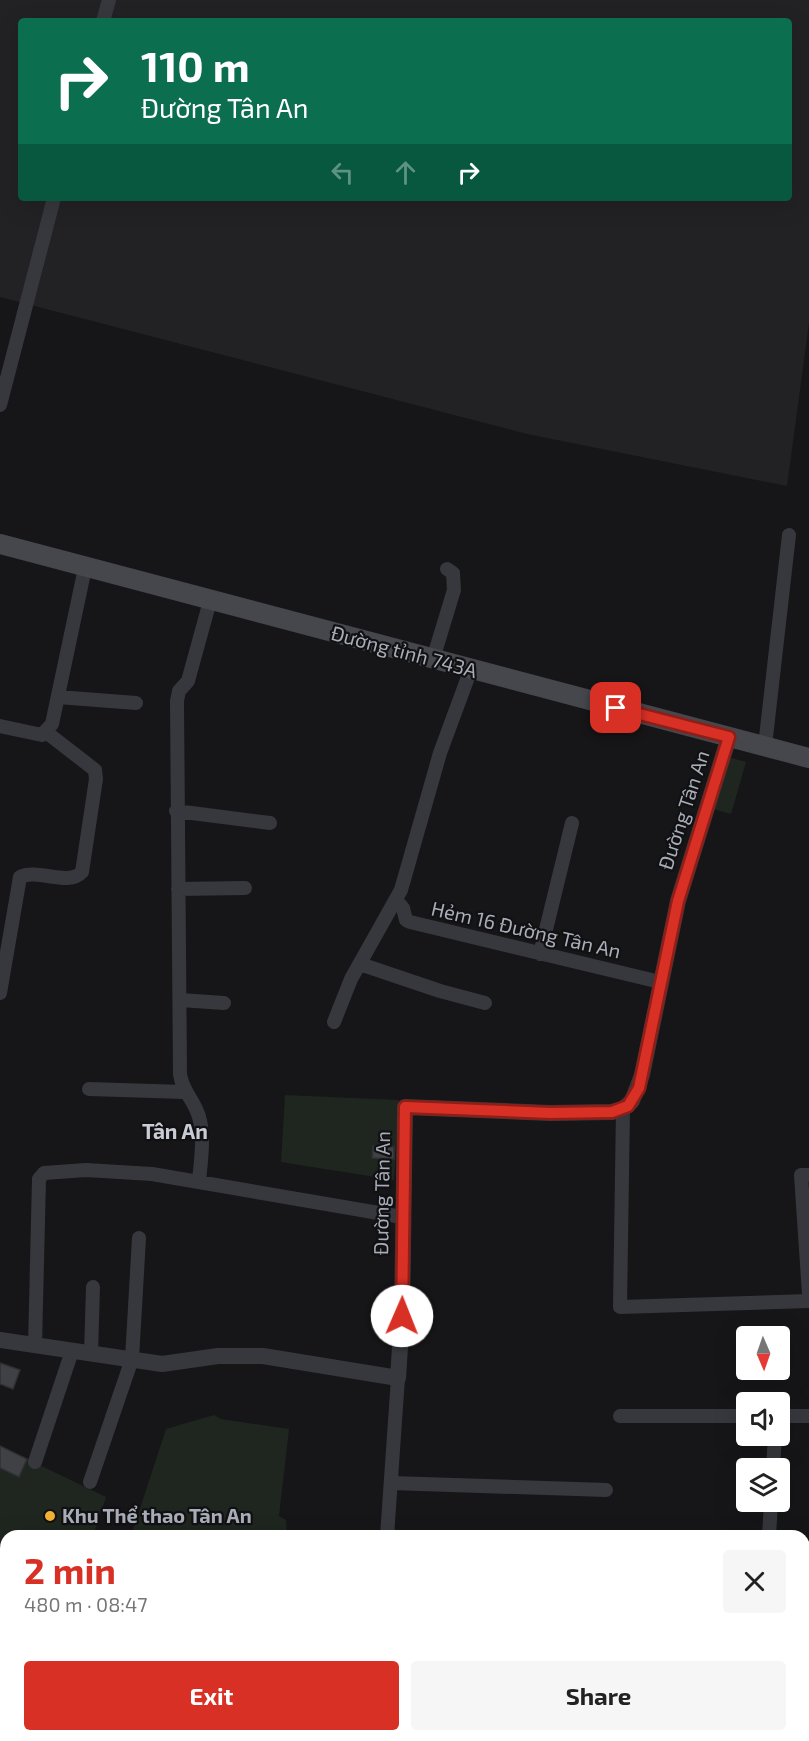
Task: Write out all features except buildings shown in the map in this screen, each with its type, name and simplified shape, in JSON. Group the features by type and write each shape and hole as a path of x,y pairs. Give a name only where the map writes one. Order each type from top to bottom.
{"main road":[{"name":"Đường tỉnh 743A","path":"0,544 809,758"}],"street":[{"path":"104,18 109,0"},
{"path":"0,405 53,201"},
{"path":"765,746 789,536"},
{"path":"0,726 42,735 52,724 85,568"},
{"path":"433,660 454,590 453,573 447,569"},
{"path":"199,1181 201,1128 197,1110 184,1092 180,1074 176,811 177,700 179,691 188,681 210,601"},
{"path":"334,1022 360,964 396,900 409,866 440,753 471,669"},
{"path":"58,697 136,703"},
{"path":"0,993 20,877 33,874 69,877 82,872 96,779 95,770 90,763 46,732"},
{"name":"Đường Tân An","path":"398,1378 402,1305 405,1107 576,1114 622,1109 632,1101 639,1088 681,891 729,737"},
{"path":"176,811 270,823"},
{"path":"540,954 572,823"},
{"path":"178,889 245,888"},
{"name":"Hẻm 16 Đường Tân An","path":"396,900 403,908 406,921 660,982"},
{"path":"360,964 440,991 485,1003"},
{"path":"180,1000 224,1003"},
{"path":"89,1089 184,1092"},
{"path":"622,1109 620,1307 809,1301"},
{"path":"34,1346 40,1175 70,1170 115,1171 199,1181 402,1216"},
{"path":"809,1175 801,1175 809,1294"},
{"path":"90,1482 132,1359 139,1238"},
{"path":"91,1354 93,1287"},
{"path":"0,1340 172,1364 218,1356 262,1356 398,1378 387,1530"},
{"path":"35,1462 72,1351"},
{"path":"620,1416 736,1416"},
{"path":"790,1416 809,1416"},
{"path":"391,1483 606,1490"},
{"path":"769,1530 770,1512"}],"shaded area":[{"path":"0,0 809,0 809,323 787,486 527,434 0,297"},
{"path":"728,757 746,762 731,814 713,809"},
{"path":"285,1095 399,1100 394,1180 281,1162"},
{"path":"214,1415 221,1419 289,1429 279,1516 286,1520 287,1530 133,1530 166,1429"},
{"name":"Khu Thể thao Tân An","path":"0,1446 106,1497 95,1530 0,1530"}],"place":[{"name":"Khu Thể thao Tân An","path":"50,1516"}],"district":[{"name":"Tân An","path":"175,1132"}],"route":[{"path":"402,1316 405,1107 576,1114 617,1112 628,1106 639,1088 678,901 729,737 616,708"}]}
